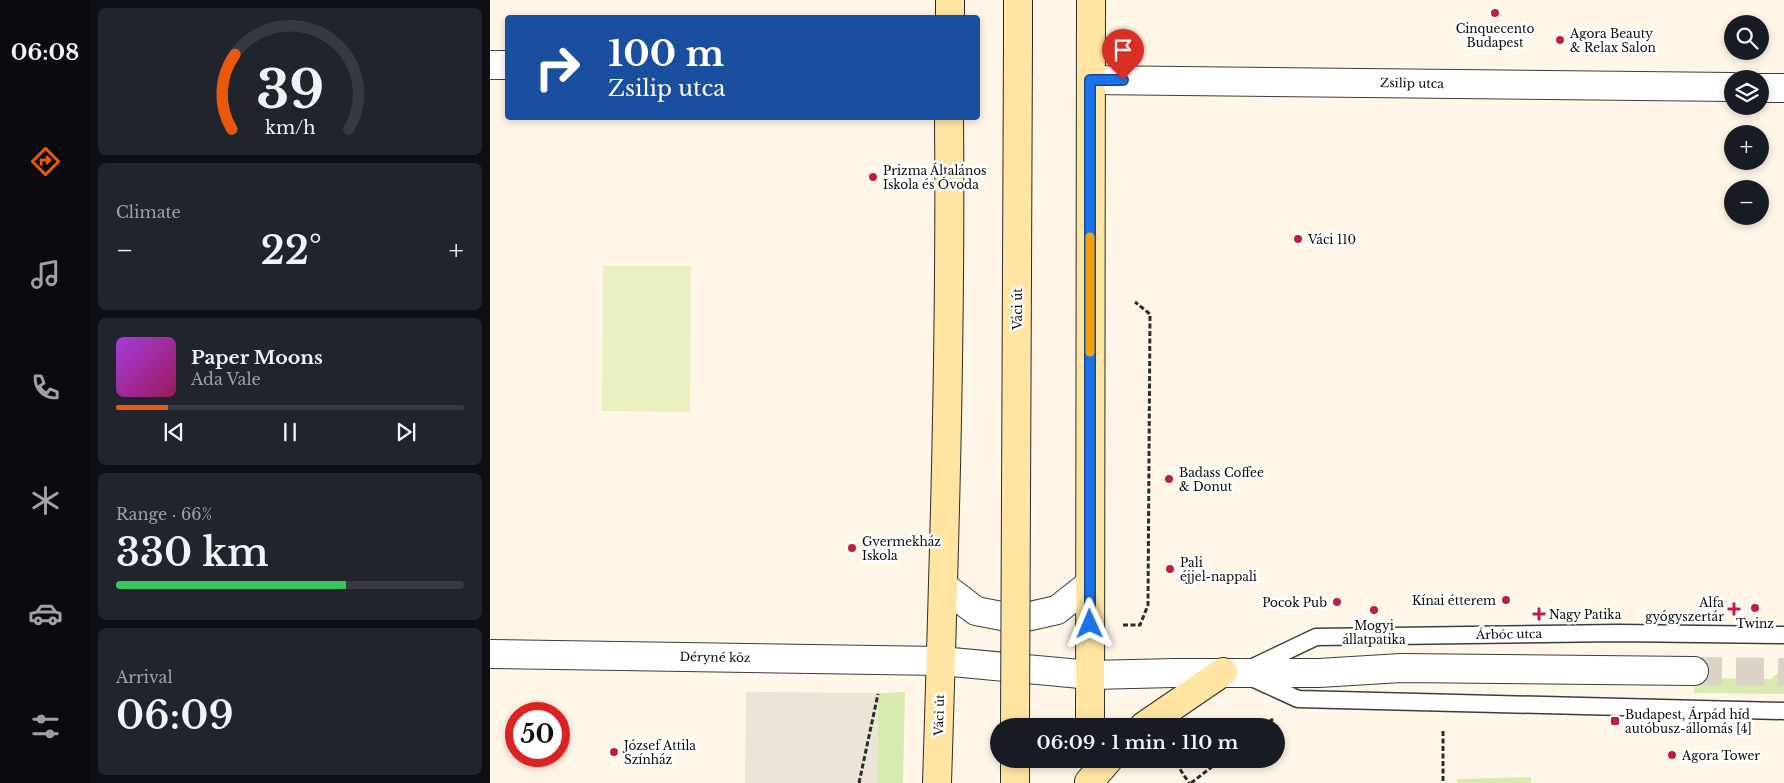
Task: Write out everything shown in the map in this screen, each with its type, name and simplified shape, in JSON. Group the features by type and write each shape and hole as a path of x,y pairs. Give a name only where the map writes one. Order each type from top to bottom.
{"main road":[{"path":"950,0 950,15"},
{"name":"Váci út","path":"1015,718 1018,0"},
{"path":"1090,718 1091,0"},
{"name":"Váci út","path":"937,783 950,236 949,120"},
{"path":"1157,718 1232,672"},
{"path":"1015,768 1015,783"},
{"path":"1089,768 1089,783"},
{"path":"1089,783 1102,768"}],"street":[{"path":"490,65 505,65"},
{"name":"Zsilip utca","path":"1090,80 1724,87"},
{"path":"1769,88 1784,88"},
{"path":"943,586 976,611 1017,619 1057,610 1090,584"},
{"name":"Déryné köz","path":"490,654 941,662"},
{"name":"Árbóc utca","path":"941,662 1090,675 1232,672 1319,673 1401,668 1694,671"}],"lane":[{"name":"Árbóc utca","path":"1232,672 1316,637 1620,633 1784,635"},
{"name":"Árbóc utca","path":"1232,672 1298,699 1784,712"}],"path":[{"path":"1117,625 1140,625 1148,605 1150,314 1134,302"},
{"path":"859,783 878,693 900,660"},
{"path":"1444,703 1444,783"},
{"path":"1180,768 1190,783 1210,768"}],"green space":[{"path":"603,266 691,266 690,412 602,411"},
{"path":"1784,667 1784,694 1694,693 1694,678 1771,679"},
{"path":"905,692 903,783 877,783 878,693"},
{"path":"1531,777 1531,783 1457,783 1457,779"}],"shaded area":[{"path":"746,692 878,693 877,783 745,783"}],"tunnel":[{"path":"1694,671 1784,672"}],"slow traffic":[{"path":"1090,237 1090,352"}],"place":[{"name":"Cinquecento Budapest","path":"1495,13"},
{"name":"Agora Beauty & Relax Salon","path":"1560,40"},
{"name":"Prizma Általános Iskola és Óvoda","path":"873,177"},
{"name":"Váci 110","path":"1298,239"},
{"name":"Badass Coffee & Donut","path":"1169,479"},
{"name":"Gyermekház Iskola","path":"852,548"},
{"name":"Pali éjjel-nappali","path":"1170,569"},
{"name":"Kínai étterem","path":"1506,600"},
{"name":"Pocok Pub","path":"1337,602"},
{"name":"Twinz","path":"1755,608"},
{"name":"Alfa gyógyszertár","path":"1734,609"},
{"name":"Mogyi állatpatika","path":"1374,610"},
{"name":"Nagy Patika","path":"1539,614"},
{"name":"Budapest, Árpád híd autóbusz-állomás [4]","path":"1615,721"},
{"name":"József Attila Színház","path":"614,752"},
{"name":"Agora Tower","path":"1672,755"}],"route":[{"path":"1090,624 1090,80 1123,80"}]}
